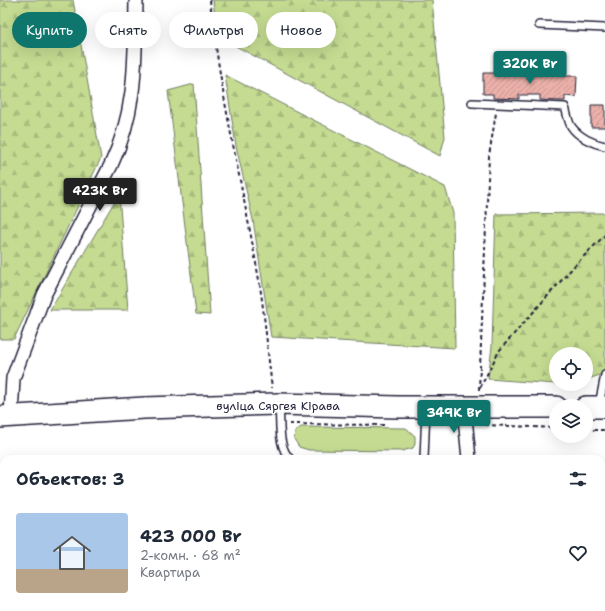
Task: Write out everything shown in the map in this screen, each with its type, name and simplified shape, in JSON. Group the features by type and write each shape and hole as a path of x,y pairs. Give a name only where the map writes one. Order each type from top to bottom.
{"main road":[{"name":"вуліца Сяргея Кірава","path":"6,416 144,408 280,414 426,407 549,407"}],"street":[{"path":"6,416 13,378 44,295 121,144 128,121 134,77 136,0"},
{"path":"464,407 468,455"}],"lane":[{"path":"539,25 605,28"},
{"path":"472,103 566,107 571,126 588,140 605,146"},
{"path":"597,407 605,375"},
{"path":"424,455 426,407"},
{"path":"280,414 280,438 287,455"}],"path":[{"path":"210,0 221,83 260,287 272,391 280,414 390,425"},
{"path":"497,104 489,156 479,389 499,351 575,265 605,235"},
{"path":"487,426 549,428"},
{"path":"593,430 605,430"}],"green space":[{"path":"0,0 73,0 75,12 12,12 12,48 82,48 101,158 14,339 0,339"},
{"path":"213,0 432,0 445,137 440,156 239,48 258,48 258,12 214,12"},
{"path":"225,75 445,187 453,213 455,348 271,337 253,220 236,146"},
{"path":"194,84 210,315 196,314 168,91"},
{"path":"119,194 128,310 50,310"},
{"path":"605,213 605,373 593,377 593,347 549,347 549,383 488,379 492,346 496,214"},
{"path":"301,427 406,428 415,436 415,444 413,448 402,451 309,450 299,447 294,439 295,432"}],"building":[{"path":"498,70 519,70 519,74 541,75 541,71 560,71 560,76 577,76 576,97 565,96 565,101 559,101 540,100 540,95 519,95 519,99 493,98 493,94 483,94 483,73 497,73"},
{"path":"591,105 605,105 605,127 591,127"}]}
